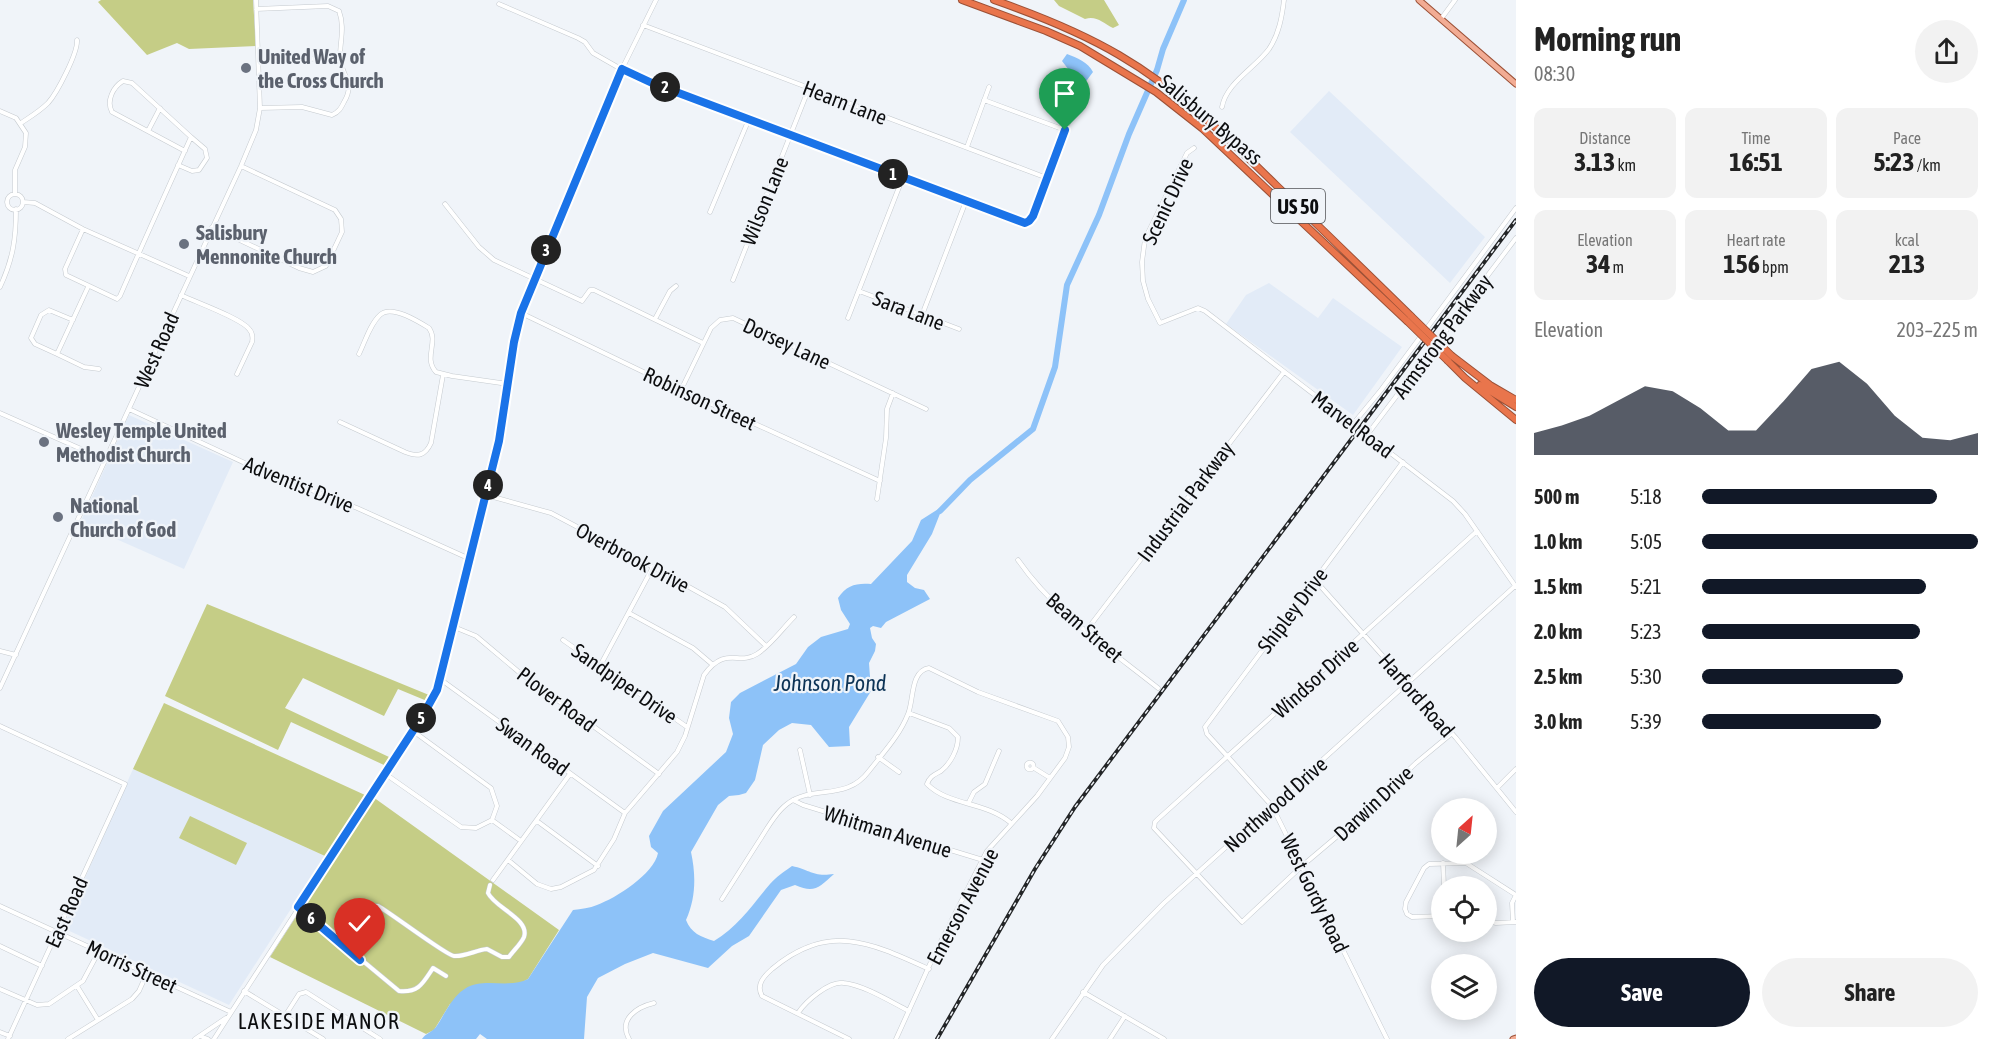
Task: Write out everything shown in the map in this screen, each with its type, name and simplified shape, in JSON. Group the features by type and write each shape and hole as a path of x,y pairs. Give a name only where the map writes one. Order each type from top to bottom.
{"highway":[{"name":"Salisbury Bypass","path":"962,0 1046,30 1080,46 1114,65 1175,106 1203,129 1409,319"},
{"name":"Salisbury Bypass","path":"994,0 1050,21 1120,55 1182,97 1223,134 1450,359 1481,386 1516,407"},
{"name":"Salisbury Bypass","path":"1450,359 1516,400"},
{"path":"1450,359 1516,395"},
{"path":"1450,359 1465,378 1516,420"}],"main road":[{"path":"1419,0 1516,84"}],"street":[{"name":"West Road","path":"0,688 254,134 260,108 256,0"},
{"path":"214,1039 433,698 454,627 499,441 521,313 622,69 656,0"},
{"path":"1222,106 1226,94 1270,48 1280,25 1284,0"},
{"path":"1441,19 1455,0"},
{"path":"500,4 578,38 585,42 593,53 652,83 1025,223 1031,220 1070,118"},
{"path":"256,9 328,6 339,11 343,27 340,58 350,88 339,112 332,115 302,107 260,108"},
{"name":"Hearn Lane","path":"643,25 1047,178"},
{"path":"21,123 45,106 52,98 75,52 77,40"},
{"path":"260,61 330,58"},
{"path":"178,165 195,171 202,168 207,153 205,149 128,81 123,81 116,87 109,100 110,109 117,116 185,151"},
{"path":"967,147 989,87"},
{"name":"Wilson Lane","path":"733,280 809,88"},
{"path":"984,100 1065,130"},
{"path":"148,131 160,108"},
{"path":"0,111 9,113 21,123 26,133 26,143 15,170 15,194"},
{"path":"710,212 749,119"},
{"path":"83,229 65,272 69,278 117,299 191,137"},
{"name":"Scenic Drive","path":"1160,323 1148,299 1143,281 1142,262 1145,239 1186,153 1194,148"},
{"path":"212,228 299,268 313,272 326,266 340,237 343,226 337,211 241,166"},
{"path":"848,318 903,177"},
{"path":"15,194 21,197 23,202 21,208 10,207 8,202 15,194"},
{"path":"922,315 966,201"},
{"path":"23,202 35,203 83,229 189,276"},
{"path":"445,204 479,247 500,263 582,301 590,290 594,290 703,344"},
{"path":"1353,424 1516,208"},
{"path":"0,287 12,258 16,240 16,209"},
{"name":"Armstrong Parkway","path":"1367,435 1516,238"},
{"path":"655,320 670,291 676,286"},
{"path":"57,354 88,287"},
{"name":"Sara Lane","path":"859,291 959,329"},
{"path":"181,295 237,320 250,329 252,342 237,374"},
{"name":"Marvel Road","path":"1160,323 1198,308 1205,310 1453,501 1466,514 1516,586"},
{"path":"73,321 49,310 41,315 31,338 32,341 84,367 99,369"},
{"path":"359,354 378,317 383,312 390,311 429,328 433,338 430,364 436,372 443,375 508,384"},
{"name":"Robinson Street","path":"521,313 681,390 880,481"},
{"name":"Dorsey Lane","path":"681,390 711,328 724,318 737,319 926,409"},
{"name":"Industrial Parkway","path":"1086,631 1284,372"},
{"path":"339,422 418,456 426,452 431,443 443,375"},
{"path":"877,499 887,409 893,393"},
{"name":"Adventist Drive","path":"129,409 260,470 357,508 470,559"},
{"path":"0,413 106,460"},
{"name":"Shipley Drive","path":"1227,757 1207,734 1206,724 1403,462"},
{"name":"Overbrook Drive","path":"486,495 551,513 653,567 725,607 766,646"},
{"name":"Windsor Drive","path":"1196,875 1154,828 1154,825 1477,531"},
{"name":"Beam Street","path":"1018,560 1029,576 1086,631 1158,688"},
{"path":"600,666 653,567"},
{"name":"Harford Road","path":"1315,580 1407,682 1516,812"},
{"name":"Northwood Drive","path":"1052,1039 1083,992 1119,948 1407,682 1516,586"},
{"path":"628,614 693,648 713,665"},
{"path":"508,860 537,884 551,889 587,875 598,866 625,813 677,752 704,675 713,665 727,657 755,655 794,617"},
{"name":"Plover Road","path":"454,627 480,639 520,673 658,774"},
{"name":"Sandpiper Drive","path":"563,640 687,727"},
{"path":"0,651 16,655"},
{"name":"Emerson Avenue","path":"896,1039 951,921 987,851 1037,796 1065,758 1069,747 1068,737 1058,721 1004,702 929,668 917,676 909,713"},
{"name":"Swan Road","path":"440,679 625,813"},
{"path":"722,899 776,815 788,803 810,795 857,785 900,732 909,713 950,728 958,737 951,759 932,776 927,784 947,798 969,802 1001,815 1011,823"},
{"name":"East Road","path":"0,726 125,784 9,1038"},
{"path":"384,773 461,827 476,828 492,820 497,806 491,789 413,731"},
{"name":"Darwin Drive","path":"1196,875 1242,922 1416,763 1451,734"},
{"path":"800,750 810,795"},
{"path":"969,802 974,792 985,784 999,751"},
{"path":"878,757 899,772"},
{"name":"West Gordy Road","path":"1227,757 1272,806 1387,1039"},
{"path":"1034,768 1050,778"},
{"path":"1497,788 1516,769"},
{"path":"493,880 570,774"},
{"name":"Whitman Avenue","path":"793,800 983,860"},
{"path":"492,820 521,841"},
{"path":"537,821 598,866"},
{"path":"1431,863 1425,866 1405,907 1406,912 1412,917 1431,916"},
{"path":"1467,864 1516,895 1512,903 1515,922 1497,923"},
{"path":"341,944 366,912 373,906 378,906 435,944 447,955 456,956 487,949 502,957 509,957 523,939 524,927 492,900 489,893 490,885"},
{"name":"Morris Street","path":"0,906 230,1014"},
{"path":"298,907 399,991 410,992 420,987 433,968 446,976"},
{"path":"849,1039 762,996 759,984 767,973 793,954 818,942 851,941 867,944 928,969"},
{"path":"0,946 42,966"},
{"path":"0,990 41,1006 77,986 87,976 99,951"},
{"path":"69,1039 136,996 147,974"},
{"path":"797,1013 814,995 833,985 844,983 860,987 909,1011"},
{"path":"77,986 98,1020"},
{"path":"244,991 323,1039"},
{"path":"285,1016 302,992 306,992 380,1039"},
{"path":"1083,992 1164,1039"},
{"path":"629,1039 626,1034 626,1025 633,1012 643,1005 654,1003"},
{"path":"197,1037 230,1014"},
{"path":"1110,1039 1125,1016"},
{"path":"0,1032 9,1038"},
{"path":"197,1037 208,1039"}],"shaded area":[{"path":"1329,91 1485,237 1450,283 1290,132"},
{"path":"1269,283 1318,318 1333,298 1402,347 1353,415 1226,324 1246,295"},
{"path":"129,415 233,462 184,569 80,523"},
{"path":"133,769 325,856 229,1005 63,928"}],"green space":[{"path":"101,0 253,0 256,46 189,49 177,43 147,55 98,2"},
{"path":"1054,0 1104,0 1119,25 1113,28 1096,19 1085,19 1059,6"},
{"path":"207,604 429,695 427,701 398,689 384,716 303,678 285,708 389,757 384,765 291,722 278,750 165,696"},
{"path":"164,703 365,795 325,856 133,769"},
{"path":"373,797 559,930 528,979 450,1004 434,1030 426,1034 270,957"},
{"path":"190,816 247,843 236,865 179,838"}],"water":[{"path":"1067,54 1085,63 1093,72 1084,84 1075,78 1062,61"},
{"name":"Johnson Pond","path":"943,506 932,534 907,575 907,582 915,588 924,590 930,599 886,622 881,628 873,626 870,628 876,644 869,663 871,691 849,727 850,746 829,747 811,725 792,723 779,730 763,745 755,780 746,793 729,796 718,805 691,852 694,886 692,903 686,920 697,934 714,941 738,922 772,881 792,866 816,874 834,874 816,888 807,889 795,885 781,890 749,936 732,946 708,968 653,953 598,978 587,997 584,1039 487,1039 480,1034 476,1039 422,1039 436,1027 452,1001 463,990 477,984 516,983 528,979 573,910 605,902 642,877 655,861 658,853 651,847 649,836 663,811 726,752 733,734 729,718 731,702 740,693 796,664 808,647 821,637 848,629 850,624 841,610 838,598 852,586 871,584 912,541 921,520"}],"waterway":[{"path":"940,511 970,480 1033,429 1055,367 1067,285 1099,215 1129,134 1184,0"}],"railway":[{"path":"937,1039 1035,869 1075,807 1516,220"}],"place":[{"name":"United Way of the Cross Church","path":"246,68"},
{"name":"Salisbury Mennonite Church","path":"184,244"},
{"name":"Wesley Temple United Methodist Church","path":"44,442"},
{"name":"National Church of God","path":"58,517"}],"district":[{"name":"LAKESIDE MANOR","path":"319,1021"}],"route":[{"path":"360,960 298,907 422,717 437,690 499,441 514,342 521,313 622,69 652,83 1025,223 1033,216 1065,130"}]}
